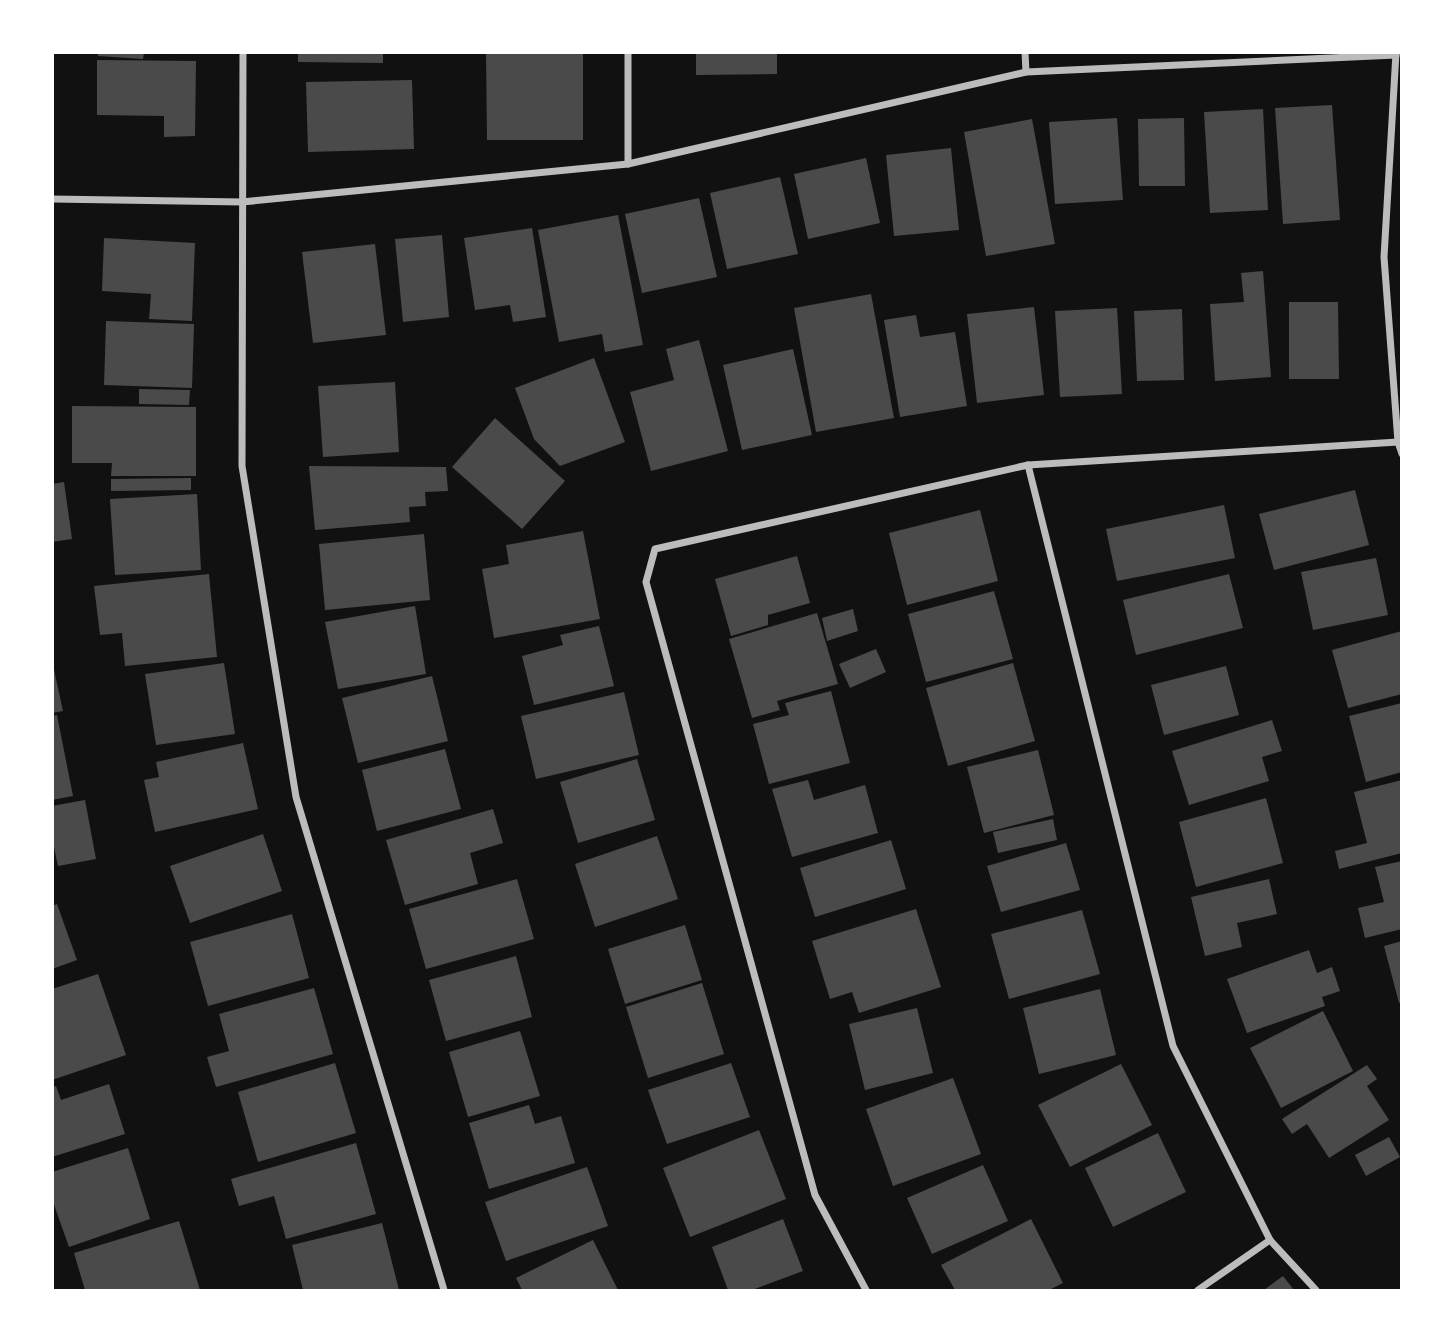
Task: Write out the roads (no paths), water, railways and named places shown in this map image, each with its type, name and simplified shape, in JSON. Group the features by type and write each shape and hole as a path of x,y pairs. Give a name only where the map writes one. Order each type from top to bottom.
{"street":[{"path":"243,52 242,466 296,797 444,1290"},
{"path":"628,52 628,164"},
{"path":"1025,52 1026,72"},
{"path":"52,199 242,202 628,164 1026,72 1396,54 1384,257 1398,443 1402,454"},
{"path":"866,1290 816,1195 646,582 655,549 1028,465 1398,443"},
{"path":"1028,465 1173,1046 1270,1240 1316,1290"},
{"path":"1198,1290 1270,1240"}]}
